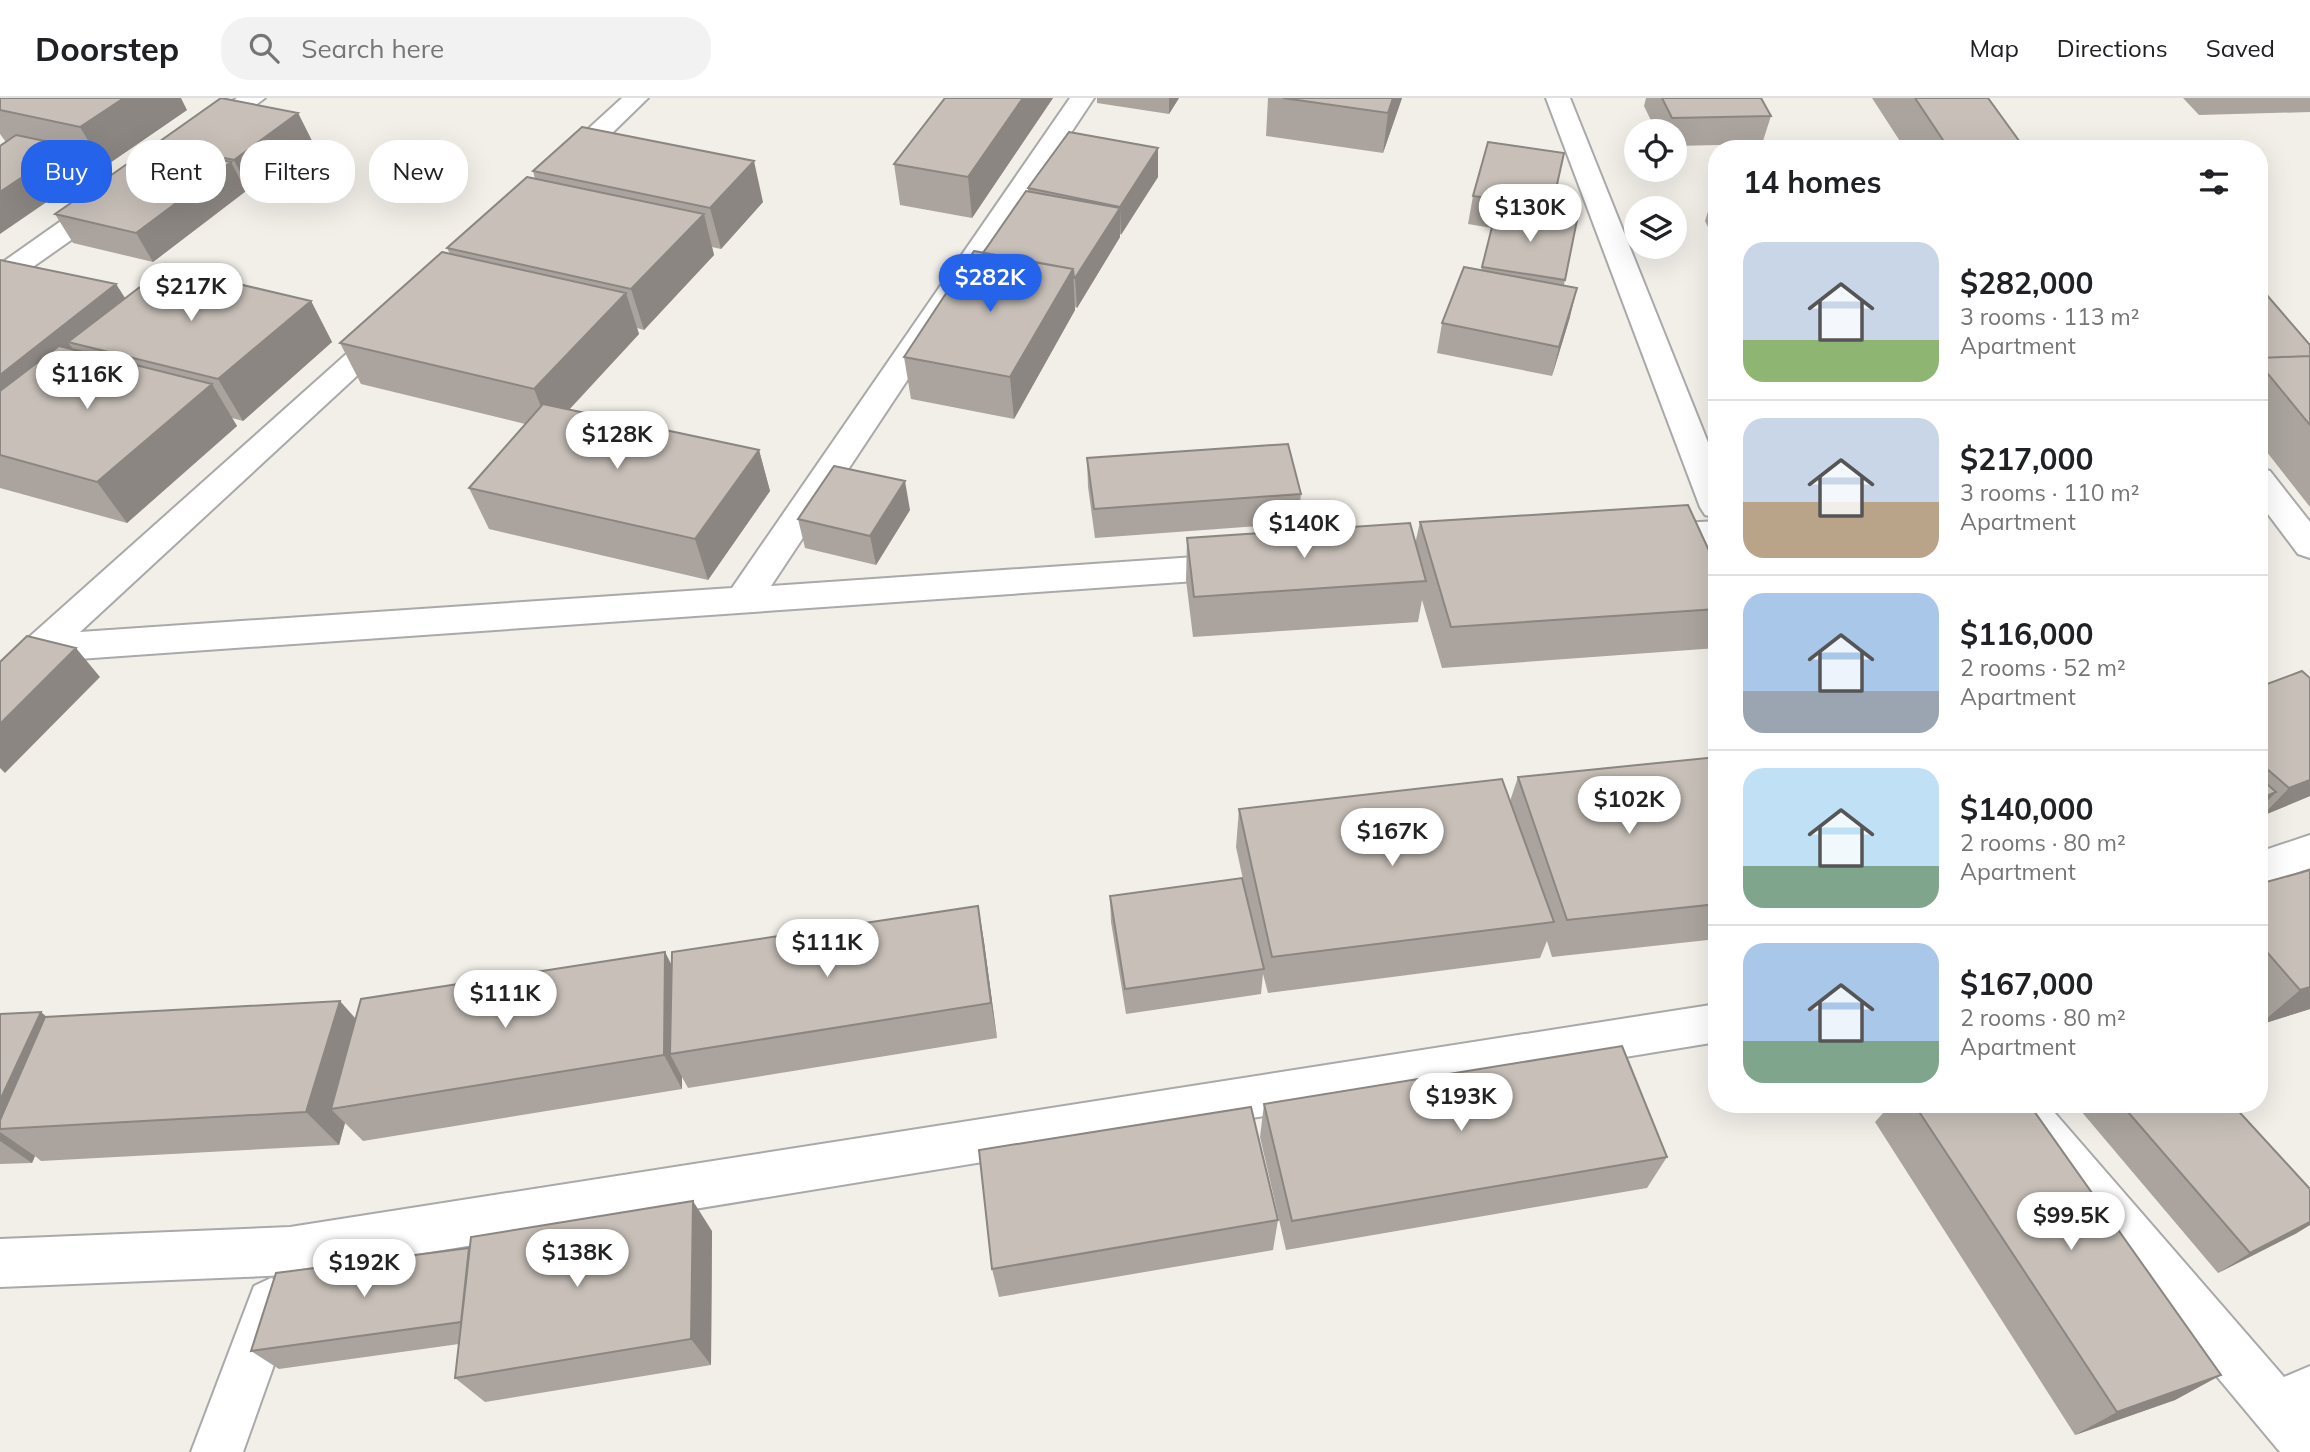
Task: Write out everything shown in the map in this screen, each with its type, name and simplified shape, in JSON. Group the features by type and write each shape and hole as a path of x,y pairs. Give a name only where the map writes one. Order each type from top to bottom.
{"street":[{"path":"194,140 253,98"},
{"path":"545,183 636,98"},
{"path":"742,601 1082,98"},
{"path":"1558,98 1708,484"},
{"path":"0,277 126,188"},
{"path":"0,688 40,648 414,307"},
{"path":"2268,491 2310,546"},
{"path":"1619,540 1708,534"},
{"path":"40,648 1271,564"},
{"path":"2268,866 2310,851"},
{"path":"0,1263 290,1251 1708,1024"},
{"path":"2026,1113 2293,1399 2310,1447"},
{"path":"217,1452 290,1251"}],"building":[{"path":"0,98 124,98 80,127 0,110"},
{"path":"221,98 298,113 261,140 240,140 240,156 234,160 226,158 226,140 162,140"},
{"path":"945,98 1023,98 968,177 894,164"},
{"path":"1283,98 1393,98 1388,113"},
{"path":"1662,98 1761,98 1771,116 1672,118"},
{"path":"1915,98 1988,98 2018,140 1943,140"},
{"path":"582,127 754,161 710,208 533,171"},
{"path":"1069,132 1158,148 1120,207 1028,188"},
{"path":"16,135 40,140 21,140 21,178 0,192 0,146"},
{"path":"1488,142 1564,153 1552,207 1473,196"},
{"path":"126,165 126,203 176,203 136,233 55,214 71,203 112,203 112,174"},
{"path":"527,177 704,214 631,289 447,248"},
{"path":"1026,191 1120,208 1075,278 1073,269 983,253"},
{"path":"1497,207 1577,220 1565,280 1482,267"},
{"path":"974,251 1073,269 1010,377 904,357"},
{"path":"442,252 626,293 534,389 340,343"},
{"path":"0,260 116,284 0,375"},
{"path":"166,267 311,301 218,379 68,342"},
{"path":"1464,267 1577,288 1559,347 1442,323"},
{"path":"2268,296 2310,345 2310,356 2268,358"},
{"path":"59,346 212,384 97,482 0,455 0,391"},
{"path":"2310,356 2310,425 2268,374 2268,358"},
{"path":"543,404 759,450 695,539 469,488"},
{"path":"1288,444 1301,494 1094,509 1087,458"},
{"path":"834,466 905,481 870,536 798,519"},
{"path":"1688,505 1708,548 1708,610 1451,627 1420,522"},
{"path":"1410,523 1426,581 1194,597 1187,538"},
{"path":"27,636 76,648 0,724 0,662"},
{"path":"2302,671 2310,678 2310,780 2289,788 2268,770 2268,684"},
{"path":"1708,758 1708,905 1567,920 1518,777"},
{"path":"1502,779 1554,922 1272,957 1239,809"},
{"path":"2268,785 2276,792 2268,795"},
{"path":"2310,870 2310,987 2300,990 2268,953 2268,882"},
{"path":"1242,878 1264,969 1125,989 1110,896"},
{"path":"978,906 991,1003 670,1054 672,952"},
{"path":"665,952 664,1055 331,1109 361,999"},
{"path":"340,1001 306,1112 0,1129 0,1120 45,1017"},
{"path":"41,1012 0,1100 0,1014"},
{"path":"1622,1046 1667,1157 1292,1221 1264,1104"},
{"path":"1251,1107 1278,1220 992,1269 979,1150"},
{"path":"1920,1113 2035,1113 2221,1375 2117,1412"},
{"path":"2129,1113 2240,1113 2310,1189 2310,1222 2250,1253"},
{"path":"693,1201 691,1339 455,1378 471,1237"},
{"path":"469,1248 461,1322 251,1351 276,1273"}]}
